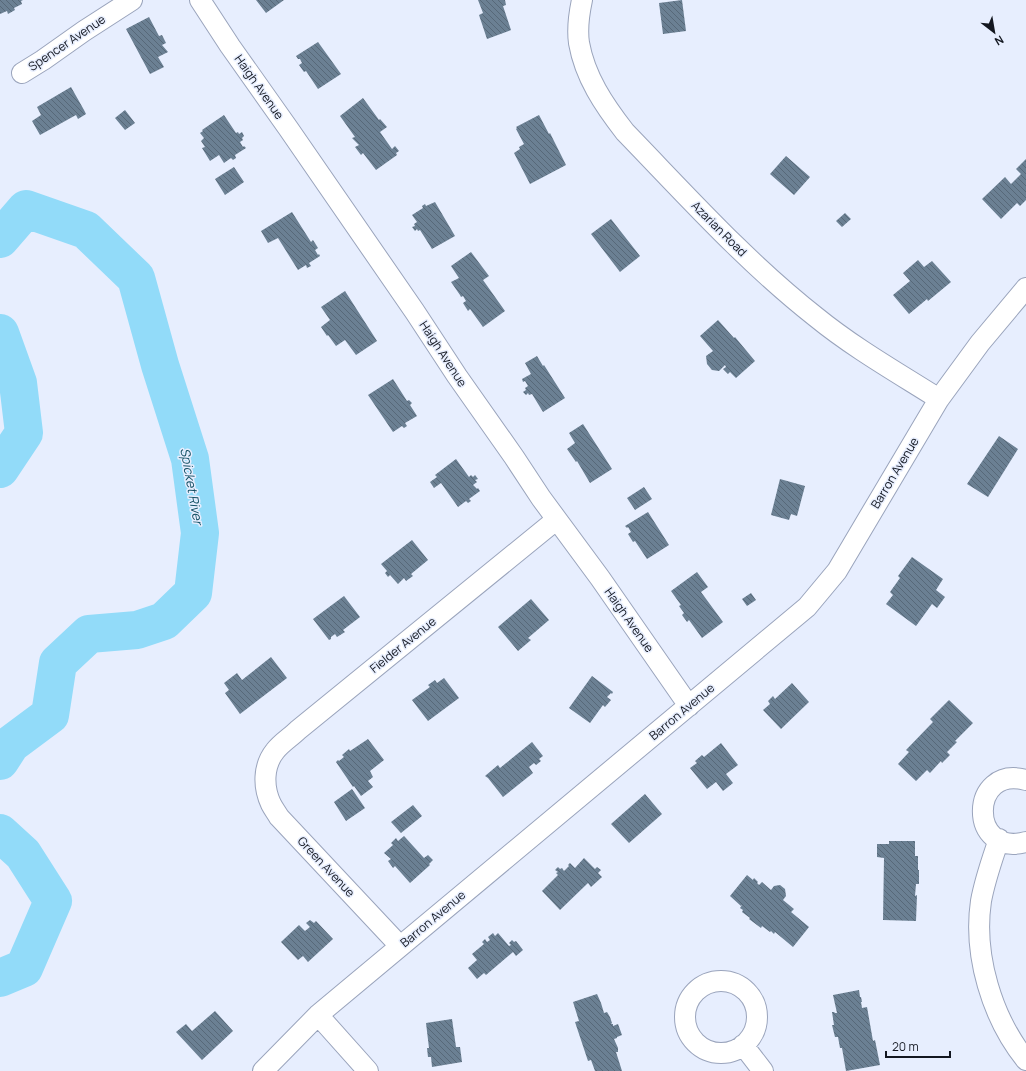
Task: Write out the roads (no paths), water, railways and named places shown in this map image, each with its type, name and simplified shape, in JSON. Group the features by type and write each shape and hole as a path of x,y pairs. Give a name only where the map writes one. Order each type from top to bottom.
{"street":[{"name":"Spencer Avenue","path":"22,73 132,0"},
{"name":"Haigh Avenue","path":"200,0 230,46 415,312 556,520 600,578 689,706"},
{"name":"Azarian Road","path":"582,0 579,16 579,42 586,67 596,91 625,132 738,249 816,318 939,399"},
{"name":"Barron Avenue","path":"264,1071 318,1015 807,607 836,571 939,399 980,343 1026,288"},
{"name":"Fielder Avenue","path":"265,780 267,765 275,751 298,730 556,520"},
{"path":"1026,780 1020,778 1007,779 995,785 987,794 982,807 986,826 994,836 1012,844 1026,842"},
{"name":"Green Avenue","path":"265,780 271,805 279,817 400,946"},
{"path":"999,839 986,876 981,901 980,943 987,984 995,1005 1010,1038 1026,1060"},
{"path":"318,1015 368,1071"},
{"path":"743,1045 763,1071"}],"waterway":[{"name":"Spicket River","path":"0,239 26,209 86,230 136,278 160,365 190,459 200,533 193,593 164,621 137,630 89,634 58,663 50,715 11,744 0,761"},
{"name":"Spicket River","path":"0,333 18,383 24,433 0,469"},
{"name":"Spicket River","path":"0,833 23,854 53,901 24,968 0,978"}]}
